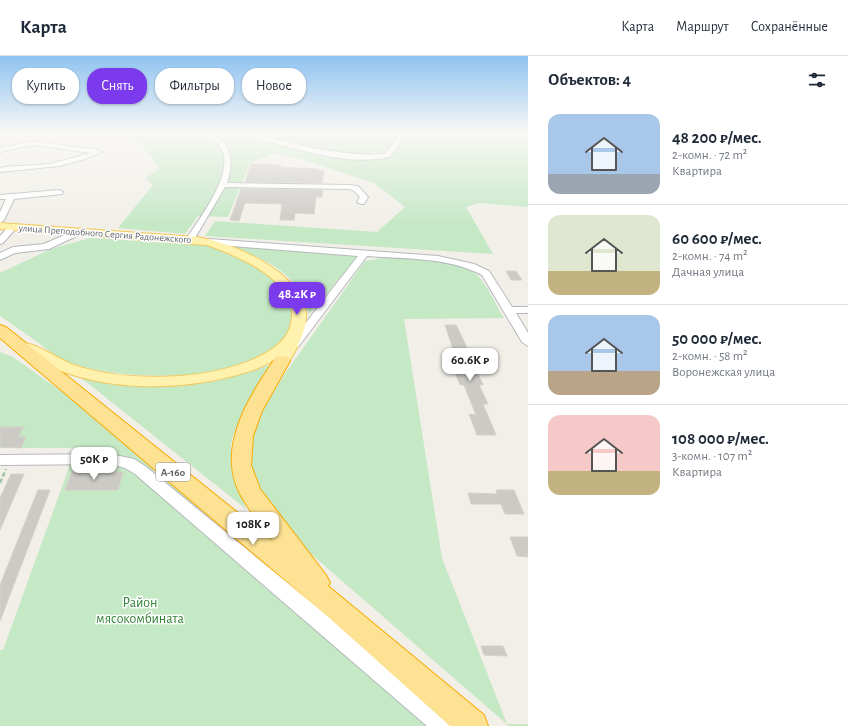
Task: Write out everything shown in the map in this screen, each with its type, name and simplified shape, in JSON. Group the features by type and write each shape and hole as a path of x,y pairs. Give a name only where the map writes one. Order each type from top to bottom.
{"highway":[{"name":"А-160","path":"6,334 335,607 473,726"},
{"path":"282,361 253,410 243,436 241,466 250,492 335,607"}],"main road":[{"name":"улица Преподобного Сергия Радонежского","path":"0,226 210,242"},
{"path":"210,242 266,268 282,281 291,293 299,312 293,337 282,361"},
{"path":"6,334 57,364 77,371 134,379 175,381 230,373 261,363 272,357 293,337"}],"street":[{"path":"0,170 16,167 32,168 67,163"},
{"path":"189,241 223,185 227,176 228,163"},
{"path":"223,185 349,187 355,188 364,197 361,202"},
{"path":"0,197 59,192"},
{"path":"0,220 11,197"},
{"path":"0,241 13,228"},
{"path":"0,246 13,250 46,248 78,232"},
{"path":"210,242 438,259 474,267 486,273 528,342"},
{"path":"0,257 13,250"},
{"path":"282,361 314,317 364,254"},
{"path":"508,310 528,310"},
{"path":"293,337 314,317"},
{"path":"0,460 110,459 129,463 140,470 444,726"}],"green space":[{"path":"156,163 250,163 228,217 198,216 185,234 118,228 153,185 146,178 160,168"},
{"path":"314,163 528,163 528,207 479,203 466,207 493,254 205,236 215,221 377,232 405,207 374,183"},
{"path":"90,238 200,244 235,255 252,264 282,287 290,301 293,317 288,333 273,351 250,363 225,370 197,374 168,376 137,375 83,367 62,360 0,316 0,273 51,249"},
{"path":"233,246 358,257 309,314 302,297 291,280 277,268 260,258"},
{"path":"383,258 447,262 460,265 478,276 486,286 504,318 404,319 442,558 507,724 528,724 528,726 509,726 303,547 259,488 247,453 258,418 284,375 365,261"},
{"name":"Район мясокомбината","path":"0,352 13,357 90,412 445,726 0,726 0,650 3,650 76,448 0,448"},
{"path":"273,364 242,416 231,446 232,462 246,509 80,377 107,381 196,383 231,377"}],"building":[{"path":"251,164 281,165 280,167 316,169 324,171 322,183 245,182"},
{"path":"241,189 323,190 322,197 316,197 314,214 295,213 294,220 280,220 282,204 245,203 239,221 230,220"},
{"path":"506,271 516,271 522,280 511,280"},
{"path":"445,325 456,325 463,339 483,385 479,385 488,404 483,404 496,435 477,435 469,414 476,415 464,385 460,385 452,364 458,364"},
{"path":"0,427 24,427 18,437 26,437 21,448 0,447"},
{"path":"72,472 123,472 118,490 65,490"},
{"path":"11,474 24,474 0,530 0,498"},
{"path":"38,490 50,490 0,621 0,585"},
{"path":"496,490 514,490 524,514 505,514 501,504 471,504 468,493 497,494"},
{"path":"510,537 528,537 528,557 517,556"},
{"path":"481,646 503,646 507,656 484,655"}]}
